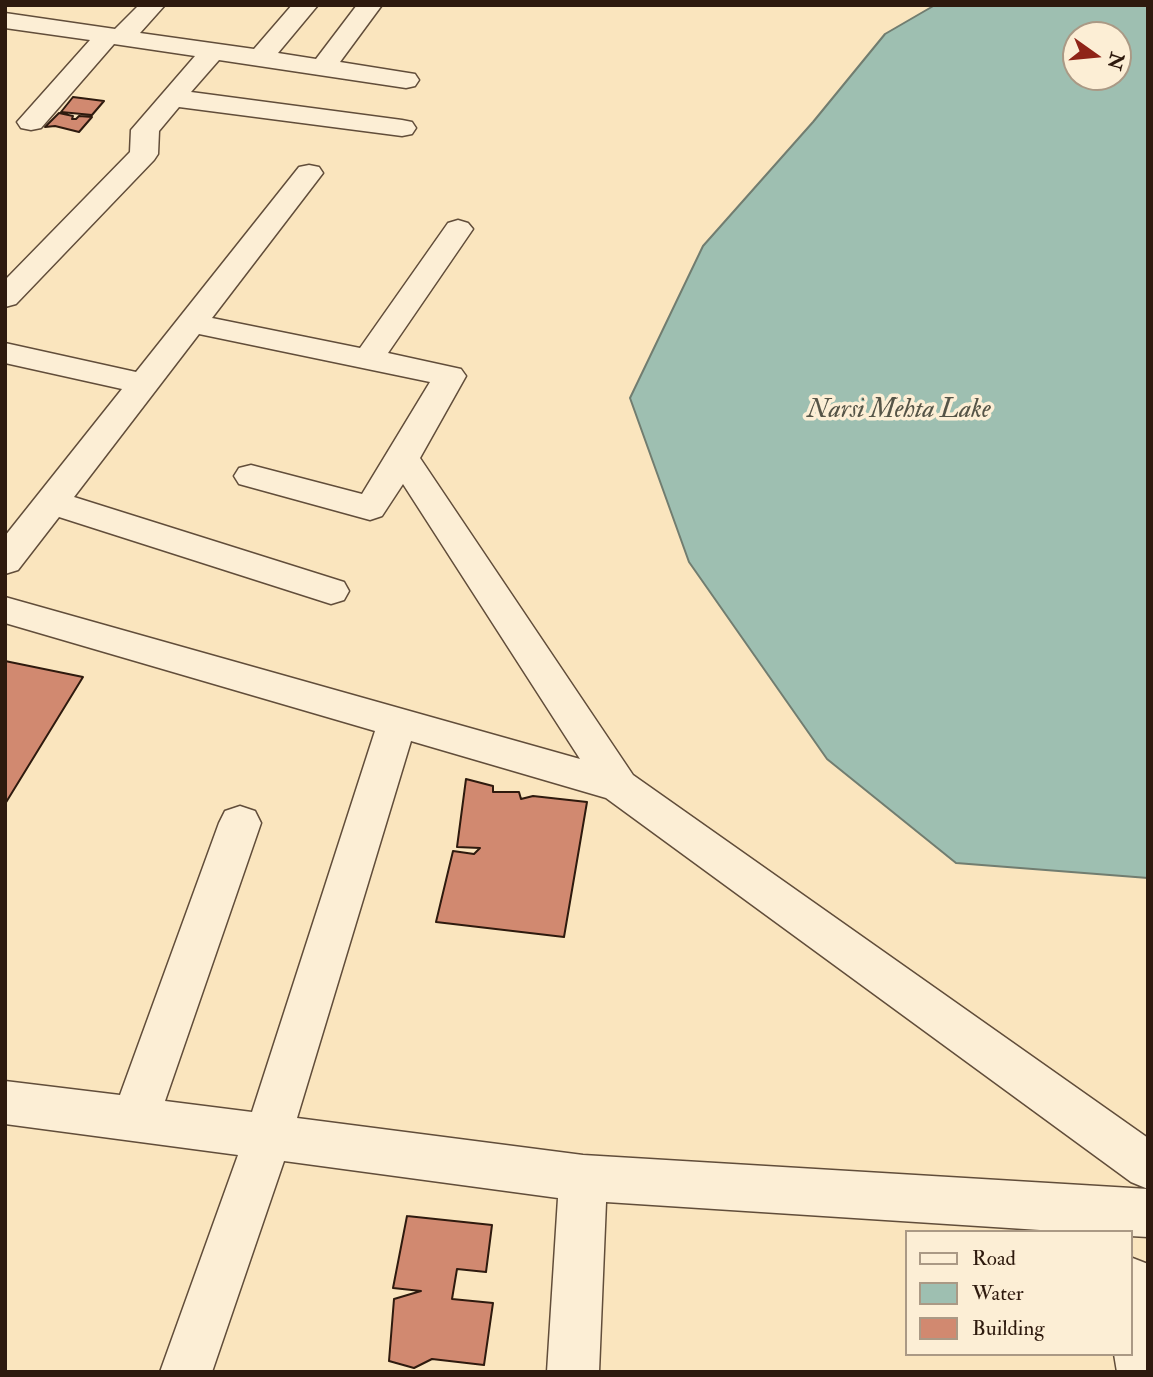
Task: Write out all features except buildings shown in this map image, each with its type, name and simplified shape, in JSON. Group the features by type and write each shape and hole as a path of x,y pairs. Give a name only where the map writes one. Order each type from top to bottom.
{"street":[{"path":"30,122 114,36 153,5"},
{"path":"260,58 306,5"},
{"path":"323,67 370,5"},
{"path":"5,20 406,80"},
{"path":"5,298 144,154 145,130 213,51"},
{"path":"173,98 402,128"},
{"path":"5,561 309,173"},
{"path":"368,359 458,229"},
{"path":"191,323 450,376 403,458 370,508 251,476"},
{"path":"5,354 143,384"},
{"path":"403,458 619,786"},
{"path":"52,502 331,591"},
{"path":"5,610 619,786 1148,1166"},
{"path":"186,1372 268,1137 397,722"},
{"path":"135,1119 240,822"},
{"path":"5,1102 583,1178 1130,1218 1110,1138"},
{"path":"573,1372 583,1178"},
{"path":"1132,1296 1143,1372"}],"water":[{"name":"Narsi Mehta Lake","path":"935,5 1148,5 1148,878 956,863 827,759 689,562 630,398 703,246 813,122 885,34"}]}
